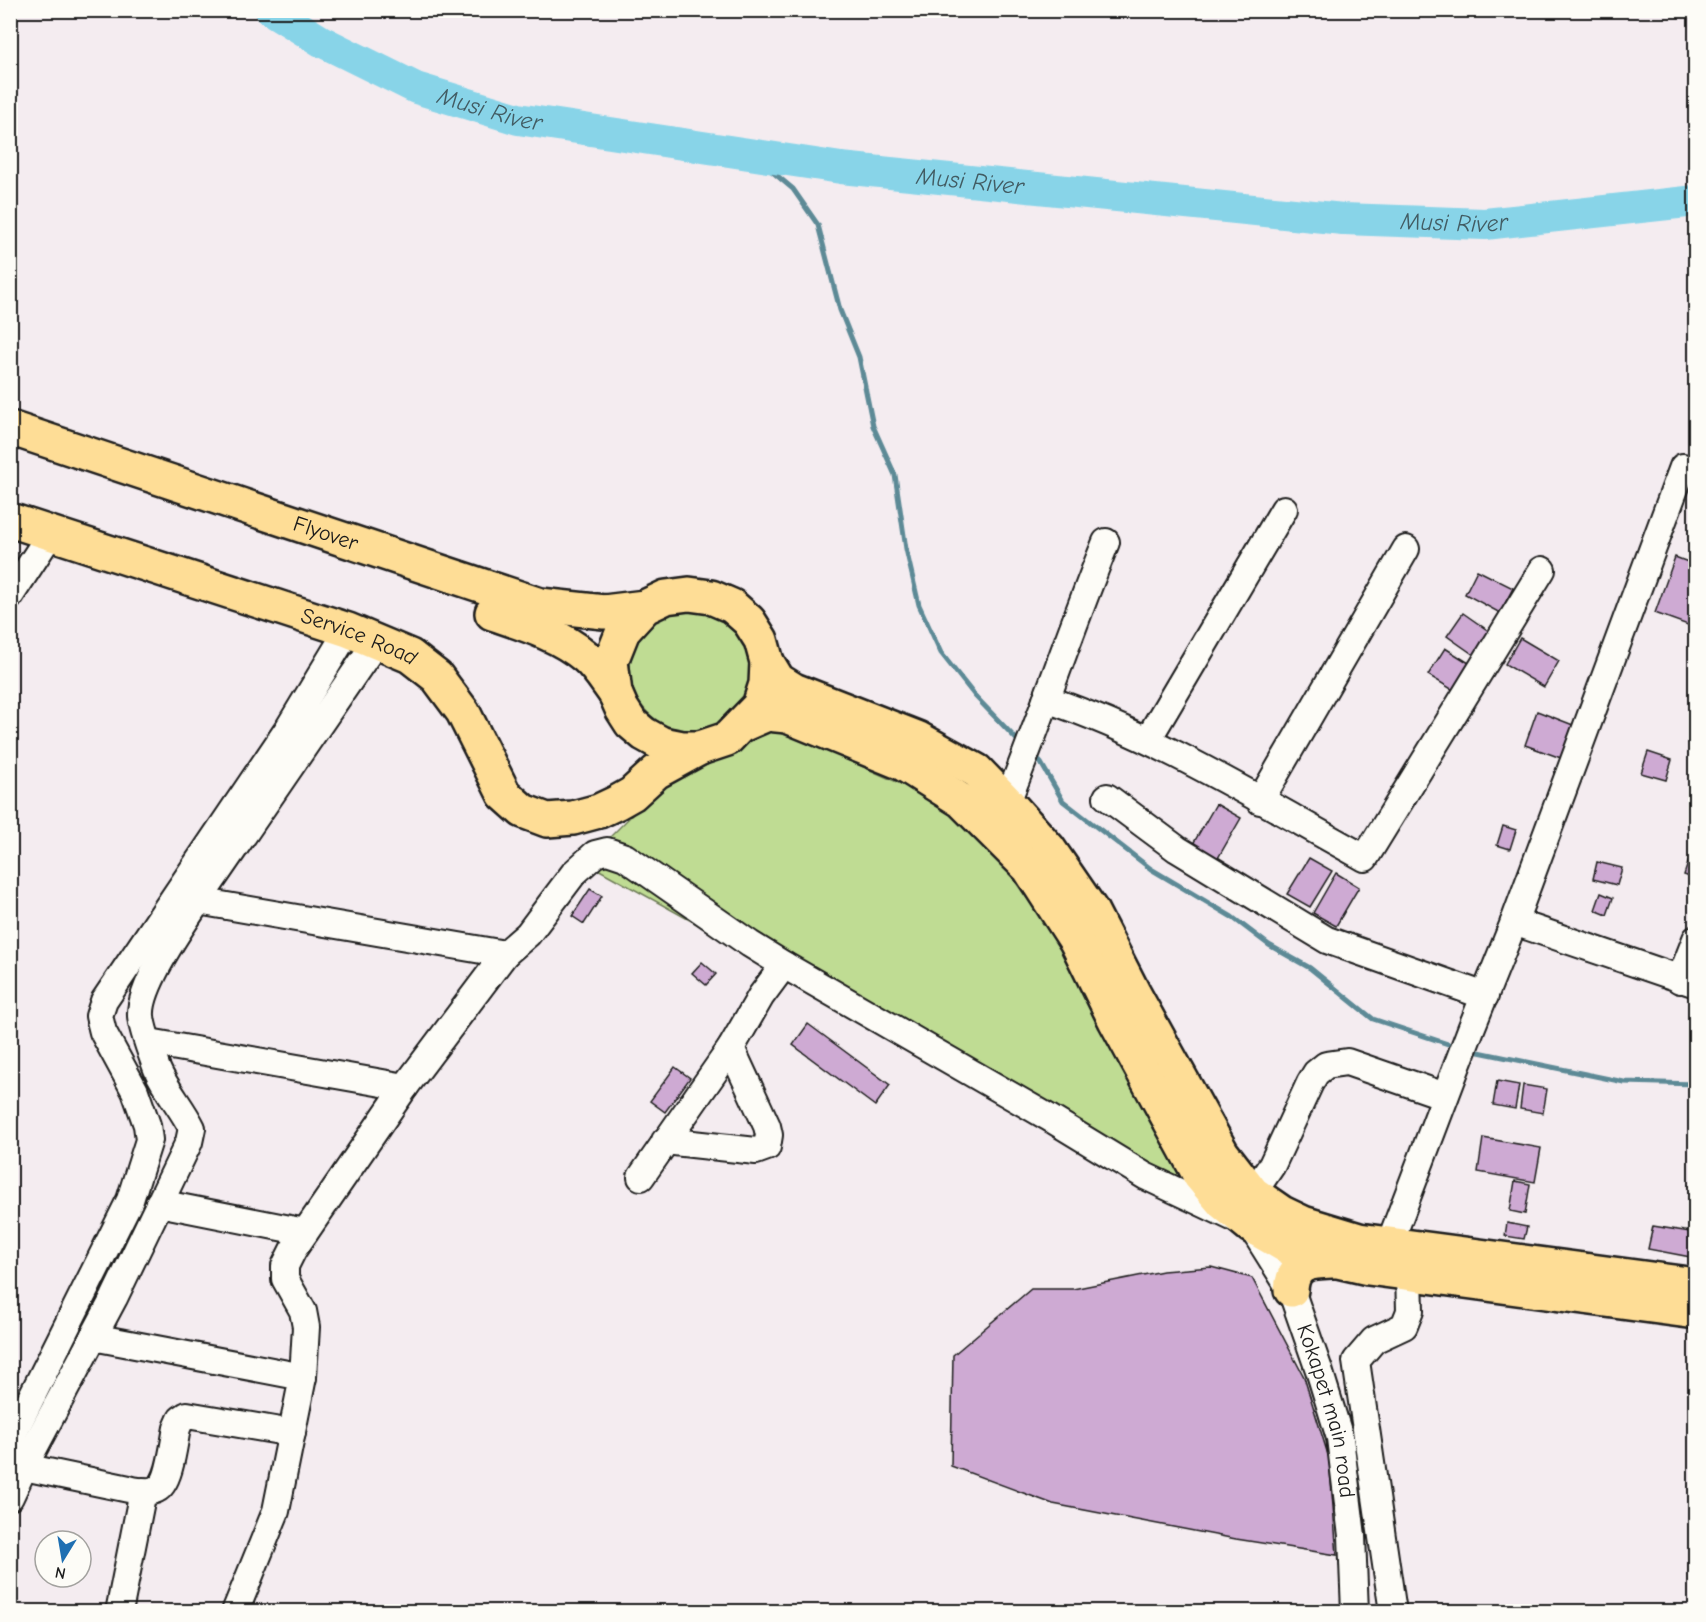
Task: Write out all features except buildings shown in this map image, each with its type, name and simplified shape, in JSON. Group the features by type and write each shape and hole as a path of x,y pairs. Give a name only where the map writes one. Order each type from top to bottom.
{"main road":[{"name":"Flyover","path":"10,428 537,616 588,658 615,693"},
{"name":"Flyover","path":"10,451 537,616 645,607"},
{"name":"Service Road","path":"10,520 362,636 410,656 437,677 463,712 504,795 523,811 547,820 573,818 599,811 632,794 656,772 700,748"},
{"path":"767,662 766,684 759,706 744,724 727,739 700,748 682,748 662,744 644,734 631,723 615,693 611,661 623,631 645,607 666,597 689,594 711,597 732,606 749,621 761,640 767,662 778,680 794,690 917,738 977,771 1049,849 1091,910 1134,994 1222,1153 1252,1193 1282,1214 1303,1223 1359,1240 1695,1312"},
{"path":"744,724 767,714 787,716 902,763 962,801 1029,868 1076,941 1115,1020 1200,1176 1223,1203 1251,1226 1294,1251 1368,1268 1409,1274 1695,1285"},
{"path":"632,794 643,754 644,734"},
{"path":"1291,1290 1292,1278 1300,1267 1311,1262 1338,1261"}],"street":[{"path":"1389,1245 1514,922 1683,467"},
{"path":"1148,740 1284,508"},
{"path":"10,596 51,533"},
{"path":"1007,802 1080,605 1106,542"},
{"path":"1260,801 1406,549"},
{"path":"1043,709 1078,710 1148,740 1365,858 1542,570"},
{"path":"10,1497 93,1338 189,1142 192,1128 168,1091 157,1068 141,1015 145,993 170,945 362,636"},
{"path":"10,1440 130,1200 149,1140 147,1125 135,1091 103,1032 99,1016 104,1001 288,729 362,636"},
{"path":"1107,797 1177,849 1327,940 1485,996"},
{"path":"235,1611 276,1511 303,1377 306,1327 303,1311 285,1279 285,1266 305,1232 405,1087 504,954 528,934 574,873 601,851 626,857 750,944 784,965 1048,1117 1145,1176 1251,1226"},
{"path":"198,902 504,954"},
{"path":"1514,922 1688,982 1695,939"},
{"path":"641,1178 731,1048 761,996 784,965"},
{"path":"149,1042 405,1087"},
{"path":"665,1141 756,1151 767,1147 769,1135 767,1126 731,1048"},
{"path":"1252,1193 1272,1165 1316,1072 1326,1065 1347,1062 1445,1096"},
{"path":"159,1203 305,1232"},
{"name":"Kokapet main road","path":"1251,1226 1291,1290 1340,1438 1352,1536 1355,1611"},
{"path":"1393,1611 1356,1361 1374,1340 1404,1326 1410,1311 1409,1274"},
{"path":"93,1338 303,1377"},
{"path":"24,1467 143,1491 156,1490 164,1484 177,1428 181,1419 187,1415 292,1432"},
{"path":"119,1611 143,1491"}],"green space":[{"path":"690,610 713,614 733,627 746,647 750,670 746,693 733,713 713,726 690,730 667,726 647,713 634,693 630,670 634,647 647,627 667,614"},
{"path":"767,724 946,804 992,849 1061,946 1118,1045 1184,1184 987,1085 585,862 662,785"}],"waterway":[{"name":"Musi River","path":"271,10 321,41 416,88 518,119 841,168 1343,219 1485,224 1696,201"},
{"path":"751,154 793,189 818,225 840,310 859,357 873,426 895,475 906,549 919,605 941,653 975,696 1021,744"},
{"path":"1033,755 1041,763 1063,801 1151,869 1232,917 1269,945 1310,968 1373,1019 1457,1047"},
{"path":"1469,1050 1624,1082 1696,1084"}]}
